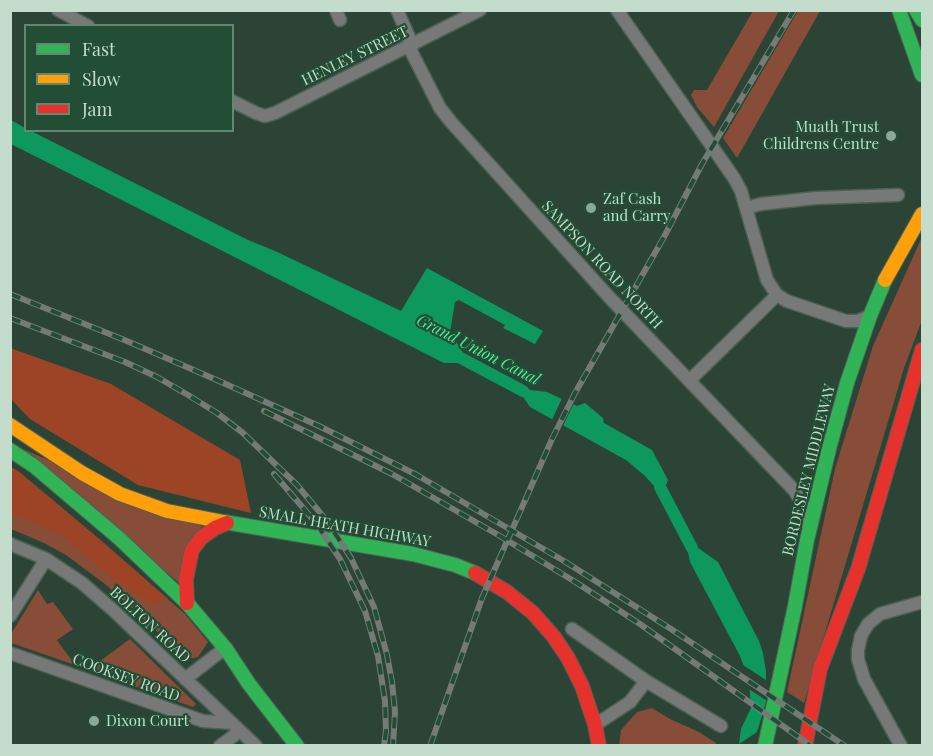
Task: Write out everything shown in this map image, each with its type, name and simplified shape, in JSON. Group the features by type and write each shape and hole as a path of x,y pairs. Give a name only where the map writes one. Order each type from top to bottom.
{"highway":[{"path":"899,10 922,75"},
{"path":"916,10 922,20"},
{"name":"BORDESLEY MIDDLEWAY","path":"765,746 807,540 847,383 870,316 888,273 922,214"},
{"path":"805,746 820,669 858,569 922,350"},
{"name":"SMALL HEATH HIGHWAY","path":"10,425 82,473 120,494 167,511 227,524 413,554 479,574 525,606 554,637 582,686 595,725 599,746"},
{"path":"10,450 34,466 120,539 187,603 226,649 249,684 297,746"},
{"path":"187,603 187,569 192,550 201,538 215,528 227,524"}],"street":[{"path":"58,10 84,24"},
{"name":"SAMPSON ROAD NORTH","path":"397,10 409,37 412,53 440,108 610,298 794,490 803,505 806,516 807,540"},
{"name":"HENLEY STREET","path":"234,102 265,116 480,10"},
{"path":"617,10 734,178 741,191 767,280 777,295 787,301 846,321 858,321 870,316"},
{"path":"746,208 761,204 816,198 898,195"},
{"path":"690,380 777,295"},
{"name":"BOLTON ROAD","path":"10,544 46,559 82,583 256,746"},
{"path":"10,616 46,559"},
{"path":"902,746 864,678 858,659 858,650 861,636 868,624 880,614 922,602"},
{"path":"572,629 646,681 720,726"},
{"path":"185,679 226,649"},
{"name":"COOKSEY ROAD","path":"10,652 203,721 236,727"},
{"path":"595,725 630,702 646,681"},
{"path":"220,746 236,727"}],"shaded area":[{"path":"753,11 779,11 714,127 697,107 691,95 694,90 707,90"},
{"path":"798,11 820,11 737,158 723,138"},
{"path":"11,120 24,127 24,132 33,132 248,240 401,311 427,268 543,331 535,344 503,328 505,325 459,300 455,302 450,332 467,359 474,363 472,367 464,363 444,363 11,144"},
{"path":"922,237 922,320 904,368 804,703 787,692 835,469 873,346"},
{"path":"10,348 111,384 240,460 251,513 138,485 30,419 11,399"},
{"path":"512,382 531,390 547,392 577,406 585,403 603,418 604,423 652,450 668,480 665,488 666,499 645,476 626,460 530,407 519,391 510,386"},
{"path":"11,444 202,526 178,582"},
{"path":"10,467 18,471 98,538 185,614 208,642 198,657 187,659 105,584 66,555 11,529"},
{"path":"11,467 168,599 152,605 113,579 59,533 11,513"},
{"path":"685,536 718,562 763,653 766,672 766,702 757,732 739,744 741,729 751,708 749,680 740,656 690,562"},
{"path":"38,590 47,604 53,602 73,629 57,640 75,665 11,643 11,634"},
{"path":"130,639 196,704 193,707 88,670"},
{"path":"652,708 716,743 714,746 619,745 621,730 637,712"}],"pier":[{"path":"563,396 575,401 562,428 551,422"},
{"path":"740,663 769,682 769,702 747,688"}],"waterway":[{"name":"Grand Union Canal","path":"459,357 523,391"},
{"name":"Grand Union Canal","path":"660,487 692,548"}],"railway":[{"path":"430,746 482,598 552,439 575,393 664,237 702,164 794,10"},
{"path":"10,294 219,381 319,426 415,474 564,561 671,629 845,746"},
{"path":"10,318 125,362 188,395 243,433 297,485 327,521 351,558 374,607 392,682 395,712 393,746"},
{"path":"264,411 392,474 577,583 640,624 811,746"},
{"path":"274,474 316,523 340,559 365,611 378,656 385,701 384,746"}],"traffic: fast":[{"path":"899,10 922,75"},
{"path":"916,10 922,20"},
{"path":"765,746 807,540 829,449 847,383 885,280"},
{"path":"10,450 34,466 120,539 187,603 226,649 249,684 297,746"},
{"path":"224,522 413,554 475,573"}],"traffic: slow":[{"path":"885,280 922,214"},
{"path":"10,425 82,473 120,494 167,511 224,522"}],"traffic: jam":[{"path":"805,746 820,669 858,569 922,350"},
{"path":"187,603 186,579 192,550 201,538 227,523"},
{"path":"475,573 507,592 533,613 554,637 582,686 595,725 599,746"}],"place":[{"name":"Muath Trust Childrens Centre","path":"891,136"},
{"name":"Zaf Cash and Carry","path":"591,208"},
{"name":"Dixon Court","path":"94,721"}]}
